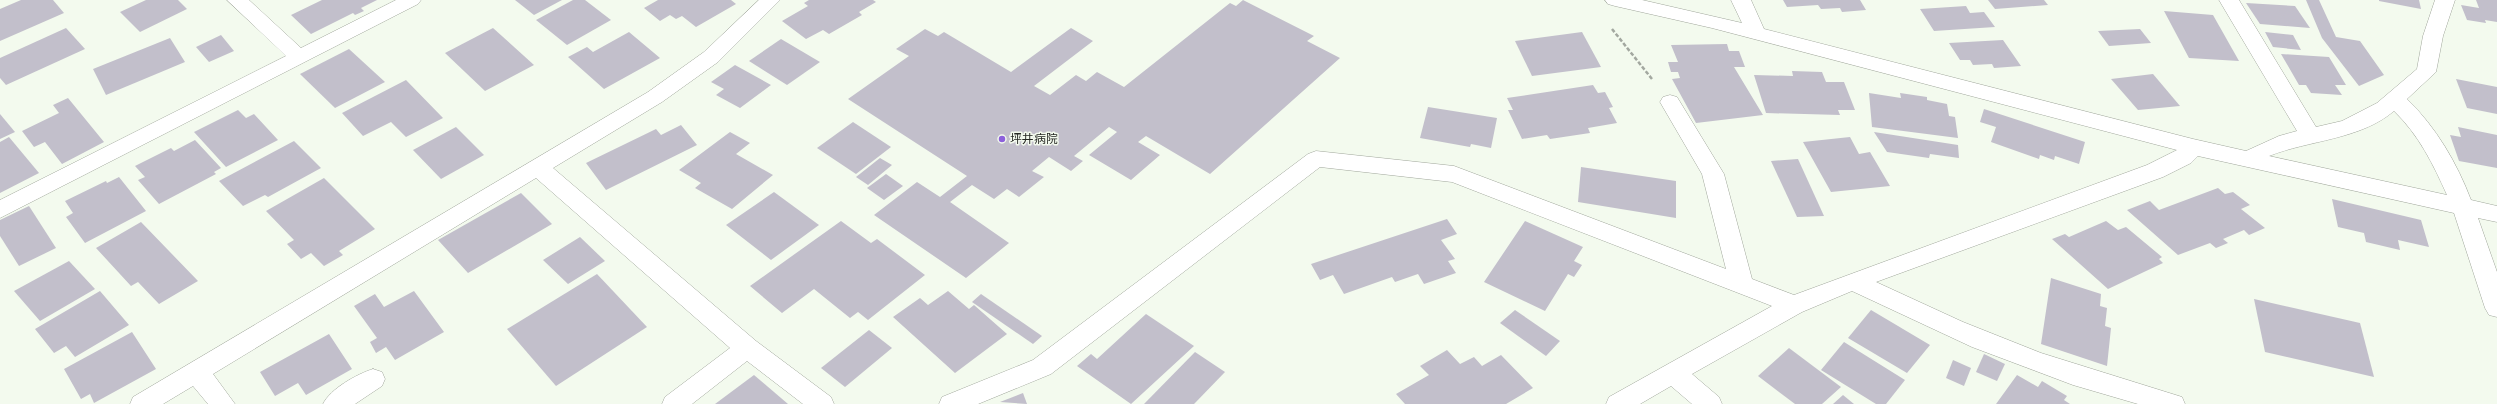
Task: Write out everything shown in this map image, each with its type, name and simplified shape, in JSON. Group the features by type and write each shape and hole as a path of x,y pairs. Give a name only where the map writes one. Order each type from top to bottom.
{"street":[{"path":"237,0 298,56"},
{"path":"0,210 298,56 411,0"},
{"path":"142,404 687,76 711,58 770,0"},
{"path":"1615,0 1757,34 2193,147 2497,214"},
{"path":"1741,0 1757,34"},
{"path":"2230,0 2296,114 2311,135"},
{"path":"2250,159 2261,151 2286,141 2361,121 2384,108 2426,72 2433,36 2445,0"},
{"path":"2394,99 2416,117 2426,131 2465,208 2497,308"},
{"path":"1670,102 1713,174 1742,285"},
{"path":"1618,404 1794,305 1853,281 2155,171 2183,158 2193,147"},
{"path":"951,404 1042,367 1316,159 1454,174 1794,305"},
{"path":"537,167 747,348 822,404"},
{"path":"1853,281 1917,314 2021,356 2061,370 2173,404"},
{"path":"674,404 747,348"},
{"path":"196,372 223,404"},
{"path":"1673,373 1710,404"},
{"path":"334,404 373,379"}],"path":[{"path":"1608,24 1670,102"}],"building":[{"path":"21,0 53,0 64,13 0,41 0,9"},
{"path":"146,0 178,0 187,9 140,32 120,12"},
{"path":"322,0 377,0 361,8 364,11 355,15 353,13 311,34 291,15"},
{"path":"515,0 562,0 534,15"},
{"path":"573,0 585,0 611,20 567,45 536,20"},
{"path":"658,0 731,0 736,4 696,27 682,16 676,19 670,15 660,21 644,8"},
{"path":"809,0 873,0 876,2 859,12 862,15 829,34 823,30 806,39 782,21 808,6 804,3"},
{"name":"坪井病院","path":"1243,0 1314,36 1307,41 1340,58 1210,174 1146,136 1138,142 1160,155 1131,180 1089,155 1117,132 1109,127 1074,156 1083,161 1071,171 1049,157 1032,171 1044,177 1019,197 1007,189 994,199 972,185 950,202 1009,243 966,278 874,215 917,182 940,197 967,176 848,99 909,56 896,49 925,29 938,36 944,32 1011,72 1071,28 1093,41 1034,86 1050,95 1076,75 1086,81 1097,72 1124,87 1230,3 1236,6"},
{"path":"1783,0 1860,0 1866,10 1842,12 1840,8 1821,9 1818,5 1787,7"},
{"path":"1988,0 2044,0 2048,5 1995,9"},
{"path":"2306,0 2319,0 2336,37 2360,41 2384,75 2359,86 2322,38"},
{"path":"2379,0 2419,0 2421,9 2379,1"},
{"path":"2476,0 2497,0 2497,22 2485,20 2486,23 2467,20 2461,5 2479,8"},
{"path":"2246,3 2295,6 2310,28 2260,24"},
{"path":"1966,6 1970,13 1984,12 1995,27 1934,31 1920,9"},
{"path":"2164,11 2213,15 2239,61 2189,58"},
{"path":"66,28 85,49 6,85 0,78 0,58"},
{"path":"493,28 534,65 485,91 445,53"},
{"path":"2140,29 2151,43 2109,46 2098,31"},
{"path":"629,32 660,58 604,89 568,57 587,47 593,52"},
{"path":"1582,32 1601,67 1532,76 1515,41"},
{"path":"2265,32 2293,35 2301,50 2273,47"},
{"path":"221,35 234,51 209,62 196,47"},
{"path":"170,38 185,62 106,95 93,69"},
{"path":"781,39 820,62 787,85 749,61"},
{"path":"2003,40 2021,66 1994,68 1992,64 1973,65 1970,60 1960,60 1949,43"},
{"path":"1727,44 1729,51 1739,51 1745,67 1734,67 1763,115 1696,123 1672,79 1680,78 1678,72 1671,72 1668,62 1678,62 1671,45"},
{"path":"349,49 385,82 335,108 300,74"},
{"path":"2281,54 2329,57 2346,85 2335,85 2342,95 2311,93 2306,85 2299,85"},
{"path":"735,65 771,85 740,108 716,95 724,89 711,82"},
{"path":"1792,71 1822,72 1826,82 1844,82 1855,110 1838,110 1840,115 1766,113 1754,75 1793,76"},
{"path":"2153,74 2180,106 2138,110 2111,79"},
{"path":"2456,79 2497,87 2497,114 2467,108"},
{"path":"406,80 443,118 406,137 391,122 363,136 342,113"},
{"path":"1593,85 1598,93 1605,92 1613,107 1609,108 1617,123 1588,128 1590,133 1550,139 1547,135 1522,139 1508,110 1513,110 1507,98"},
{"path":"1869,93 1901,98 1900,93 1927,97 1927,100 1947,104 1949,116 1955,117 1958,138 1872,127"},
{"path":"68,98 104,142 62,164 45,142 34,147 22,131 59,113 53,105"},
{"path":"1428,107 1497,118 1491,148 1471,144 1470,147 1420,138"},
{"path":"1984,109 2085,142 2079,164 2055,156 2054,160 2040,155 2039,159 1991,142 1996,127 1980,122"},
{"path":"238,110 246,118 254,114 278,140 226,167 194,132"},
{"path":"0,114 15,132 0,139"},
{"path":"853,122 891,147 856,174 817,148"},
{"path":"681,125 697,145 606,190 586,163 656,129 661,135"},
{"path":"456,127 484,155 441,179 413,150"},
{"path":"2458,127 2497,135 2497,168 2459,161 2450,135 2461,137"},
{"path":"730,132 750,143 736,154 773,175 732,209 695,188 701,183 679,170"},
{"path":"1874,132 1958,145 1959,158 1930,154 1929,158 1887,152"},
{"path":"9,137 39,173 0,193 0,142"},
{"path":"1850,137 1859,154 1870,152 1890,186 1831,192 1803,142"},
{"path":"195,140 221,168 214,172 216,174 159,204 138,180 145,177 135,166 171,148 174,151"},
{"path":"294,141 321,168 268,197 265,195 243,206 219,181"},
{"path":"880,158 892,165 868,185 856,177"},
{"path":"1798,159 1824,216 1797,217 1771,161"},
{"path":"1581,167 1676,181 1676,218 1578,202"},
{"path":"886,174 903,186 884,200 867,188"},
{"path":"119,177 146,211 85,243 66,217 73,213 65,201 106,181 107,183"},
{"path":"324,178 375,229 339,251 343,255 324,266 311,253 301,259 287,244 294,240 266,211"},
{"path":"2218,188 2225,194 2233,192 2250,205 2241,209 2265,228 2249,235 2244,230 2223,239 2228,243 2216,248 2210,243 2178,255 2127,210 2150,201 2159,210"},
{"path":"774,192 819,225 771,260 726,225"},
{"path":"521,193 552,224 468,273 438,240"},
{"path":"2332,199 2421,220 2429,247 2398,240 2400,250 2366,242 2364,233 2338,227"},
{"path":"29,206 56,248 19,266 0,236 0,220"},
{"path":"1447,219 1457,234 1441,240 1455,259 1448,261 1456,273 1424,284 1418,274 1395,282 1392,277 1344,294 1333,275 1320,280 1311,264"},
{"path":"841,221 871,243 877,239 925,275 868,320 858,312 850,318 814,289 782,313 750,286"},
{"path":"1525,221 1583,247 1574,261 1582,265 1574,277 1568,274 1545,311 1484,282"},
{"path":"2106,221 2118,230 2126,227 2162,257 2159,259 2163,263 2108,289 2052,239 2065,234 2069,237"},
{"path":"141,222 198,281 159,304 138,282 131,286 96,248"},
{"path":"580,237 605,261 568,284 543,260"},
{"path":"69,261 95,289 40,321 14,291"},
{"path":"597,274 647,327 556,386 507,329"},
{"path":"2051,278 2101,294 2100,306 2107,308 2105,326 2111,328 2107,366 2041,344"},
{"path":"100,291 129,325 75,357 66,346 54,353 35,329"},
{"path":"414,291 444,332 395,360 386,347 376,353 370,342 377,338 354,306 375,294 384,307"},
{"path":"948,291 969,309 974,305 1007,334 955,373 893,317 920,298 928,305"},
{"path":"981,294 1042,336 1033,344 972,302"},
{"path":"2254,299 2360,323 2374,377 2265,352"},
{"path":"1515,310 1560,341 1546,356 1500,323"},
{"path":"1871,310 1930,345 1907,373 1848,338"},
{"path":"1146,314 1194,346 1131,404 1077,366 1091,354 1097,359"},
{"path":"869,330 892,348 845,387 821,368"},
{"path":"132,332 156,369 94,403 90,394 81,399 64,369"},
{"path":"329,334 352,369 306,395 298,383 275,396 260,372"},
{"path":"1844,342 1905,380 1886,404 1876,404 1821,370"},
{"path":"1789,348 1841,387 1822,404 1795,404 1758,376"},
{"path":"1447,350 1460,364 1474,357 1482,366 1501,355 1533,388 1506,404 1405,404 1396,394 1429,375 1420,366"},
{"path":"1195,352 1225,372 1194,404 1144,404"},
{"path":"1984,354 2005,364 1997,381 1976,372"},
{"path":"1953,360 1971,368 1964,386 1946,378"},
{"path":"754,375 788,404 715,404"},
{"path":"2017,375 2038,387 2042,381 2067,396 2064,400 2070,404 1996,404"},
{"path":"1023,393 1027,404 1000,402"},
{"path":"1843,395 1854,404 1833,404"}],"place":[{"name":"坪井病院","path":"1002,139"}]}
